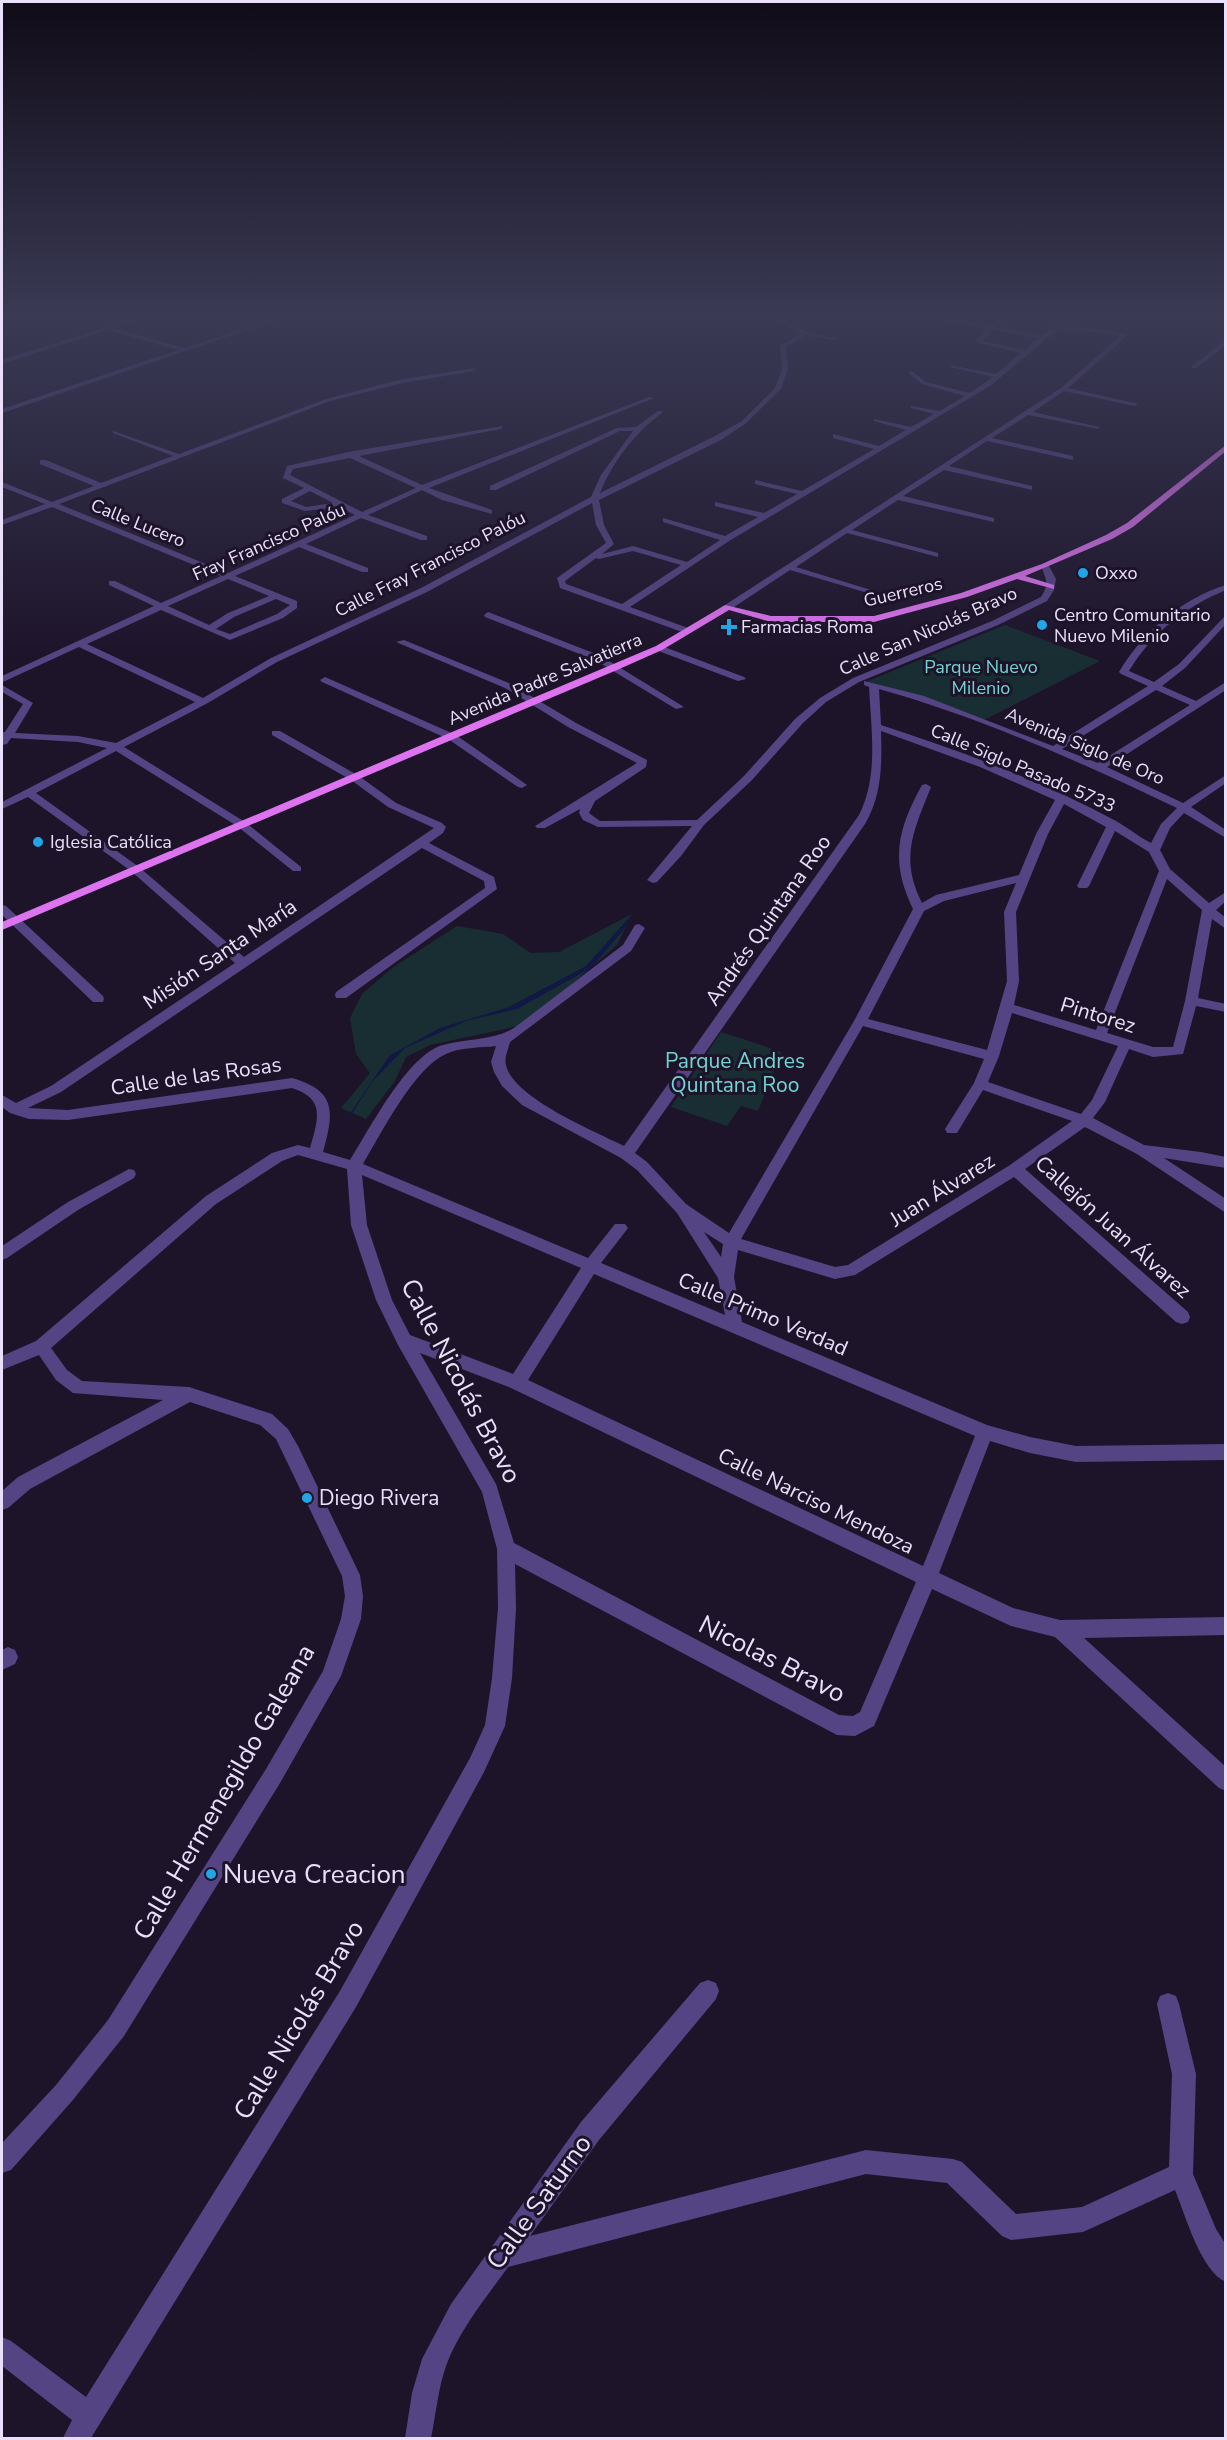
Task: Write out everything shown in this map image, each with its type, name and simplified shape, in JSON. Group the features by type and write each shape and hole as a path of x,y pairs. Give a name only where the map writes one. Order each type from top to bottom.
{"main road":[{"name":"Guerreros","path":"728,607 771,619 874,619 930,605 1045,566 1109,537 1130,525 1226,447"},
{"path":"1017,576 1051,587"},
{"name":"Avenida Padre Salvatierra","path":"7,923 614,668 659,648 728,607"}],"street":[{"path":"2,523 246,431"},
{"path":"424,538 363,516 286,476 290,468 348,454 479,431"},
{"name":"Fray Francisco Palóu","path":"2,679 421,488 567,431"},
{"path":"572,431 579,433"},
{"path":"493,488 615,431"},
{"path":"636,431 595,491 594,499 601,529 610,540 610,544 563,577 560,583 688,631"},
{"name":"Calle Fray Francisco Palóu","path":"2,806 203,702 274,660 424,590 594,499 730,431"},
{"path":"624,607 726,539 912,431"},
{"name":"Avenida Padre Salvatierra","path":"728,607 998,431"},
{"path":"115,432 179,456"},
{"path":"590,435 600,438"},
{"path":"836,436 881,449"},
{"path":"986,439 1070,458"},
{"path":"533,445 544,448"},
{"path":"555,451 565,454"},
{"path":"348,454 421,488 489,512"},
{"path":"43,462 102,486"},
{"path":"944,467 1029,488"},
{"path":"758,482 805,494"},
{"name":"Calle Lucero","path":"2,484 294,603 294,606 280,616 230,637 209,629"},
{"path":"308,489 285,501 305,509 343,505"},
{"path":"897,497 991,520"},
{"path":"718,504 765,516"},
{"path":"666,520 726,539"},
{"path":"845,530 935,555"},
{"path":"299,544 365,570"},
{"path":"590,560 633,548 686,564"},
{"path":"1045,566 1052,579 1051,587"},
{"path":"788,567 868,592"},
{"path":"112,583 209,629 231,615 278,595"},
{"name":"Calle San Nicolás Bravo","path":"653,880 677,854 700,823 748,778 799,721 823,700 856,680 995,623 1044,599 1051,587"},
{"path":"1197,705 1126,675 1125,669 1147,642 1183,608 1191,602 1226,587"},
{"path":"488,615 578,648 679,707"},
{"path":"1055,749 1154,687 1182,666 1226,618"},
{"path":"401,642 508,686 572,725 643,762 642,765 590,799 541,826"},
{"path":"80,644 203,702"},
{"path":"659,648 741,679"},
{"path":"325,680 452,737 522,785"},
{"name":"Avenida Siglo de Oro","path":"856,680 921,698 1098,767 1183,807 1226,836"},
{"name":"Andrés Quintana Roo","path":"626,1154 854,833 868,808 874,789 874,685"},
{"path":"1098,767 1226,685"},
{"path":"2,688 28,703 27,708 4,738"},
{"name":"Calle Siglo Pasado 5733","path":"875,726 990,768 1061,799 1113,824 1154,850"},
{"path":"276,733 355,778"},
{"path":"4,738 78,739 116,746 241,824 297,869"},
{"name":"Misión Santa María","path":"15,1110 56,1089 439,831 438,825 392,805 355,778"},
{"path":"1226,778 1183,807 1158,835 1154,850 1165,871 1226,925"},
{"path":"919,909 907,885 901,856 926,787"},
{"path":"28,792 135,869 242,962"},
{"path":"590,799 584,813 587,818 598,824 700,823"},
{"path":"952,1129 980,1083 992,1056 1013,981 1010,912 1042,834 1061,799"},
{"path":"1083,886 1113,824"},
{"path":"341,995 491,889 490,879 421,843"},
{"path":"1100,1035 1165,871"},
{"path":"735,1328 726,1277 731,1242 860,1021 919,909 940,898 1023,878"},
{"path":"1226,895 1208,910 1191,1000 1226,1008"},
{"path":"2,909 7,923 98,999"},
{"path":"354,1167 404,1085 434,1054 456,1046 504,1040 519,1031 627,948 639,928"},
{"name":"Pintorez","path":"1007,1007 1153,1052 1178,1051 1191,1000"},
{"path":"860,1021 992,1056"},
{"path":"504,1040 498,1062 507,1083 527,1102 626,1154 642,1166 681,1208 726,1277"},
{"name":"Juan Álvarez","path":"681,1208 731,1242 835,1273 850,1271 1015,1169 1084,1120 1098,1102 1125,1044"},
{"name":"Calle de las Rosas","path":"15,1110 29,1114 68,1115 291,1083 309,1087 321,1099 325,1116 315,1155"},
{"path":"980,1083 1084,1120 1142,1150 1226,1207"},
{"path":"2,1100 15,1110"},
{"name":"Calle Primo Verdad","path":"42,1346 211,1200 277,1157 298,1150 354,1167 985,1432 1030,1445 1076,1454 1226,1452"},
{"path":"1142,1150 1201,1157 1226,1164"},
{"name":"Calle Nicolás Bravo","path":"82,2427 348,1999 477,1765 495,1726 502,1678 507,1608 506,1549 490,1490 404,1340 384,1300 359,1225 354,1167"},
{"name":"Callejón Juan Álvarez","path":"1015,1169 1182,1317"},
{"path":"2,1254 74,1206 129,1174"},
{"path":"517,1383 591,1265 620,1228"},
{"name":"Calle Narciso Mendoza","path":"404,1340 517,1383 1011,1617 1060,1629 1226,1626"},
{"path":"2,1363 42,1346"},
{"name":"Calle Hermenegildo Galeana","path":"2,2161 63,2093 116,2028 237,1834 331,1676 351,1619 354,1596 351,1575 282,1434 266,1419 189,1394 112,1392 80,1388 65,1381 52,1366 42,1346"},
{"path":"2,1372 18,1358"},
{"path":"2,1502 24,1483 189,1394"},
{"name":"Nicolas Bravo","path":"506,1549 837,1725 855,1726 867,1719 927,1579 985,1432"},
{"path":"1060,1629 1226,1781"},
{"name":"Calle Saturno","path":"418,2439 425,2393 435,2360 460,2313 590,2131 708,1991"},
{"path":"1168,2004 1184,2074 1182,2174 1207,2238 1226,2270"},
{"path":"499,2257 866,2162 953,2171 1011,2227 1083,2219 1182,2174"},
{"path":"2,2350 82,2427"}],"green space":[{"name":"Parque Nuevo Milenio","path":"1005,625 1100,661 984,720 863,683"},
{"path":"632,914 617,945 524,1025 430,1045 406,1057 395,1081 366,1119 341,1108 370,1073 356,1054 350,1018 362,994 392,968 457,926 503,934 531,953 559,952"},
{"name":"Parque Andres Quintana Roo","path":"721,1032 782,1052 758,1111 741,1106 727,1126 671,1107"}],"shaded area":[{"path":"632,914 625,928 591,968 517,1009 466,1021 405,1048 373,1081 353,1112 350,1125 351,1112 390,1055 440,1028 509,1007 586,966"}],"place":[{"name":"Oxxo","path":"1083,573"},
{"name":"Centro Comunitario Nuevo Milenio","path":"1042,625"},
{"name":"Farmacias Roma","path":"729,627"},
{"name":"Iglesia Católica","path":"38,842"},
{"name":"Diego Rivera","path":"307,1498"},
{"name":"Nueva Creacion","path":"211,1874"}]}
